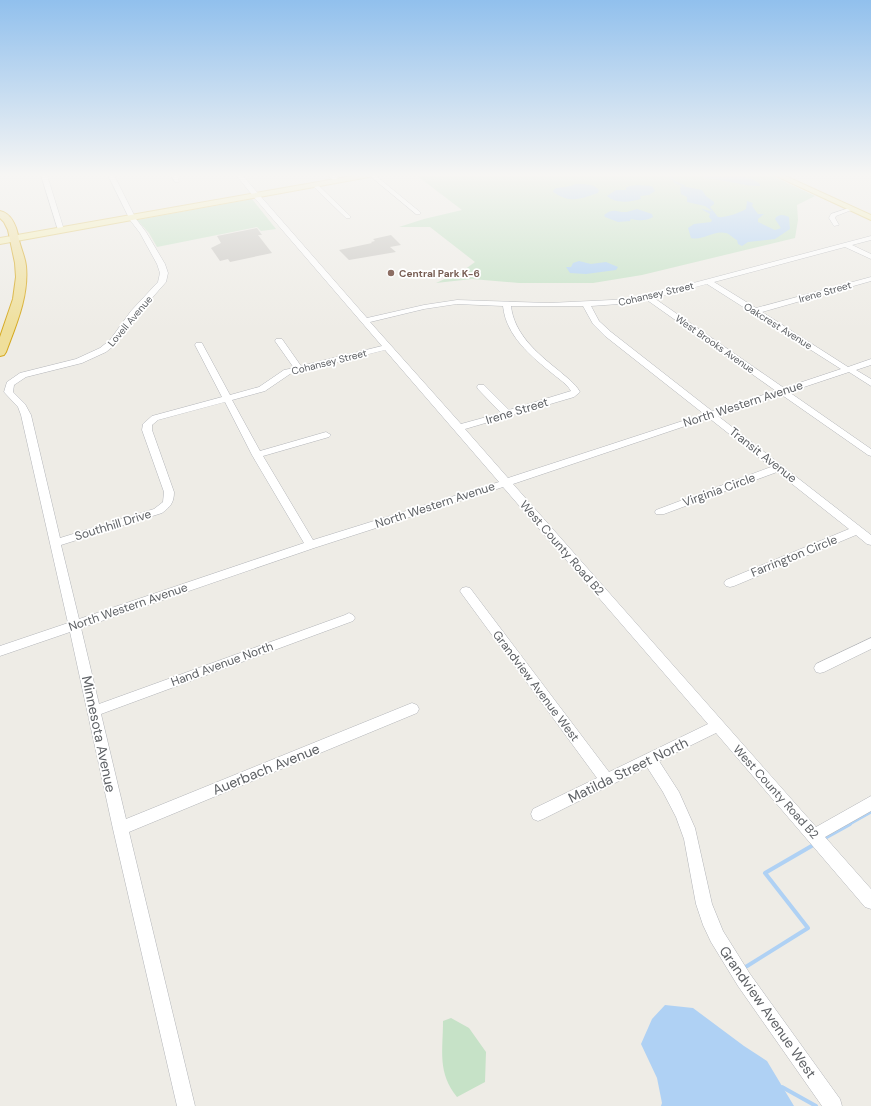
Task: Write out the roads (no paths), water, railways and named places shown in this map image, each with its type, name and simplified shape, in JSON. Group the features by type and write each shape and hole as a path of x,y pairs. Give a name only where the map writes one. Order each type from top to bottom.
{"highway":[{"path":"0,352 15,309 21,280 21,266 11,227"}],"main road":[{"path":"0,241 79,227"}],"street":[{"name":"Lovell Avenue","path":"23,375 79,361 104,350 113,342 134,313 162,282 164,273 161,264 146,236 139,227"},
{"name":"West County Road B2","path":"283,227 505,483 871,900"},
{"name":"Cohansey Street","path":"365,321 446,303 586,304 622,302 648,297 871,238"},
{"path":"847,245 871,257"},
{"name":"Irene Street","path":"756,312 871,278"},
{"name":"Oakcrest Avenue","path":"708,281 871,383"},
{"name":"West Brooks Avenue","path":"648,297 871,453"},
{"name":"Irene Street","path":"458,428 571,395 576,392 573,387 520,338 510,324 507,303"},
{"name":"Transit Avenue","path":"586,304 591,316 602,329 871,541"},
{"path":"279,341 299,369"},
{"path":"199,345 257,455 310,546"},
{"name":"Cohansey Street","path":"228,398 262,389 282,374 387,347"},
{"name":"North Western Avenue","path":"0,651 310,546 871,362"},
{"name":"Minnesota Avenue","path":"23,375 14,380 8,388 8,392 22,406 26,415 95,711 120,829 186,1106"},
{"path":"482,387 507,414"},
{"name":"Southhill Drive","path":"55,543 151,514 163,508 167,504 170,496 147,430 148,424 160,416 228,398"},
{"path":"257,455 326,435"},
{"name":"Virginia Circle","path":"660,512 779,468"},
{"name":"Farrington Circle","path":"730,583 858,530"},
{"name":"Grandview Avenue West","path":"466,592 607,780"},
{"name":"Hand Avenue North","path":"95,711 349,618"},
{"path":"820,668 871,643"},
{"name":"Auerbach Avenue","path":"120,829 412,709"},
{"name":"Matilda Street North","path":"538,814 718,726"},
{"name":"Grandview Avenue West","path":"649,759 668,785 686,822 691,840 702,900 710,923 720,943 740,975 833,1106"},
{"path":"815,835 871,803"}],"water":[{"path":"690,227 768,227 775,230 781,228 780,227 790,227 790,229 775,239 748,242 742,246 738,244 737,240 729,234 721,232 695,239 691,238 688,228"},
{"path":"579,261 591,264 606,262 618,267 616,270 586,274 570,273 566,267 571,267 573,263"},
{"path":"665,1005 693,1008 767,1061 794,1106 661,1106 662,1103 657,1078 641,1044 652,1019"}],"waterway":[{"path":"848,825 871,812"},
{"path":"823,839 850,824"},
{"path":"744,968 808,928 765,873 815,844"},
{"path":"782,1087 816,1106"}],"place":[{"name":"Central Park K-6","path":"391,273"}]}
